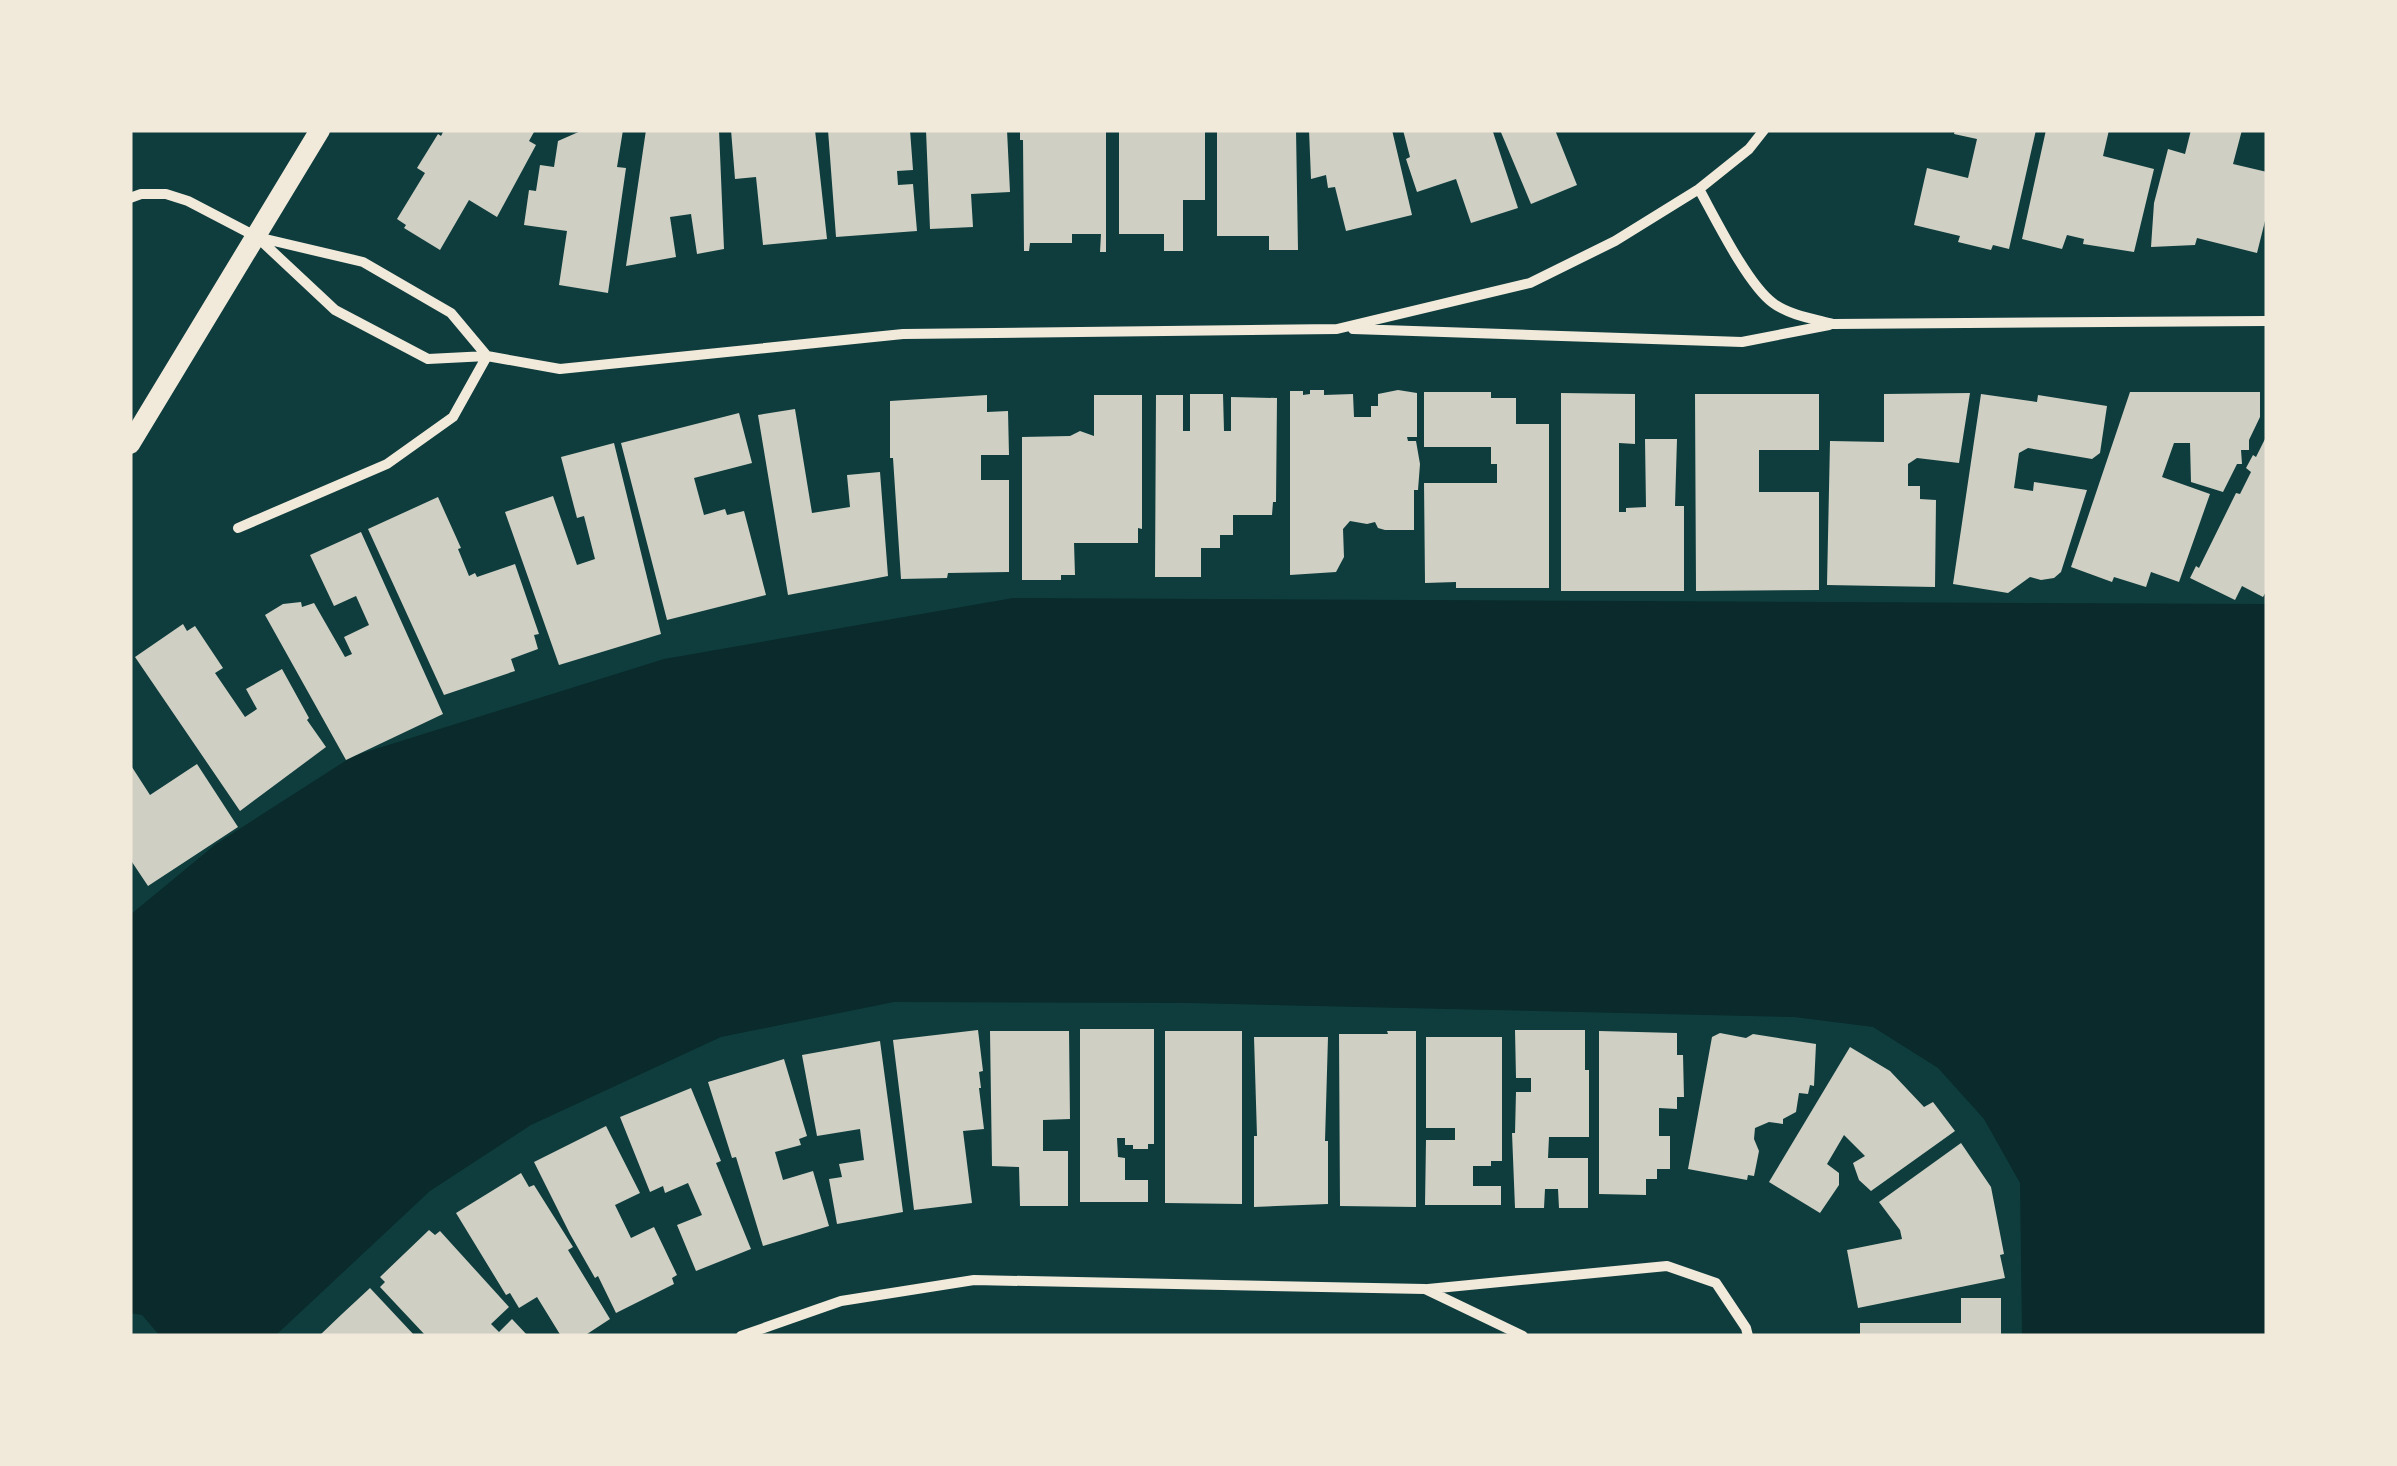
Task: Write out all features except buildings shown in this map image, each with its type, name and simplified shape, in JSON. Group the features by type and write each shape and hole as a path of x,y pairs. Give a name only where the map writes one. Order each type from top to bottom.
{"main road":[{"path":"130,444 320,130"}],"street":[{"path":"1337,329 1530,283 1615,241 1699,190 1748,149 1764,130"},
{"path":"1699,190 1772,302 1833,324"},
{"path":"130,198 166,194 256,237 363,262 451,312 488,356"},
{"path":"256,237 335,310 428,358 488,356 560,369 662,362 903,334 1337,329 1742,342 1833,324 2267,321"},
{"path":"238,528 387,464 453,417 488,356"},
{"path":"741,1336 841,1301 974,1280 1425,1289 1667,1266 1716,1282 1748,1336"},
{"path":"1425,1289 1523,1336"}],"water":[{"path":"1013,598 2267,604 2267,1336 2022,1336 2020,1183 1984,1119 1938,1068 1873,1027 1794,1017 1188,1003 894,1002 721,1037 531,1125 430,1191 275,1336 160,1336 142,1315 130,1313 130,915 216,844 353,756 664,659"}]}
